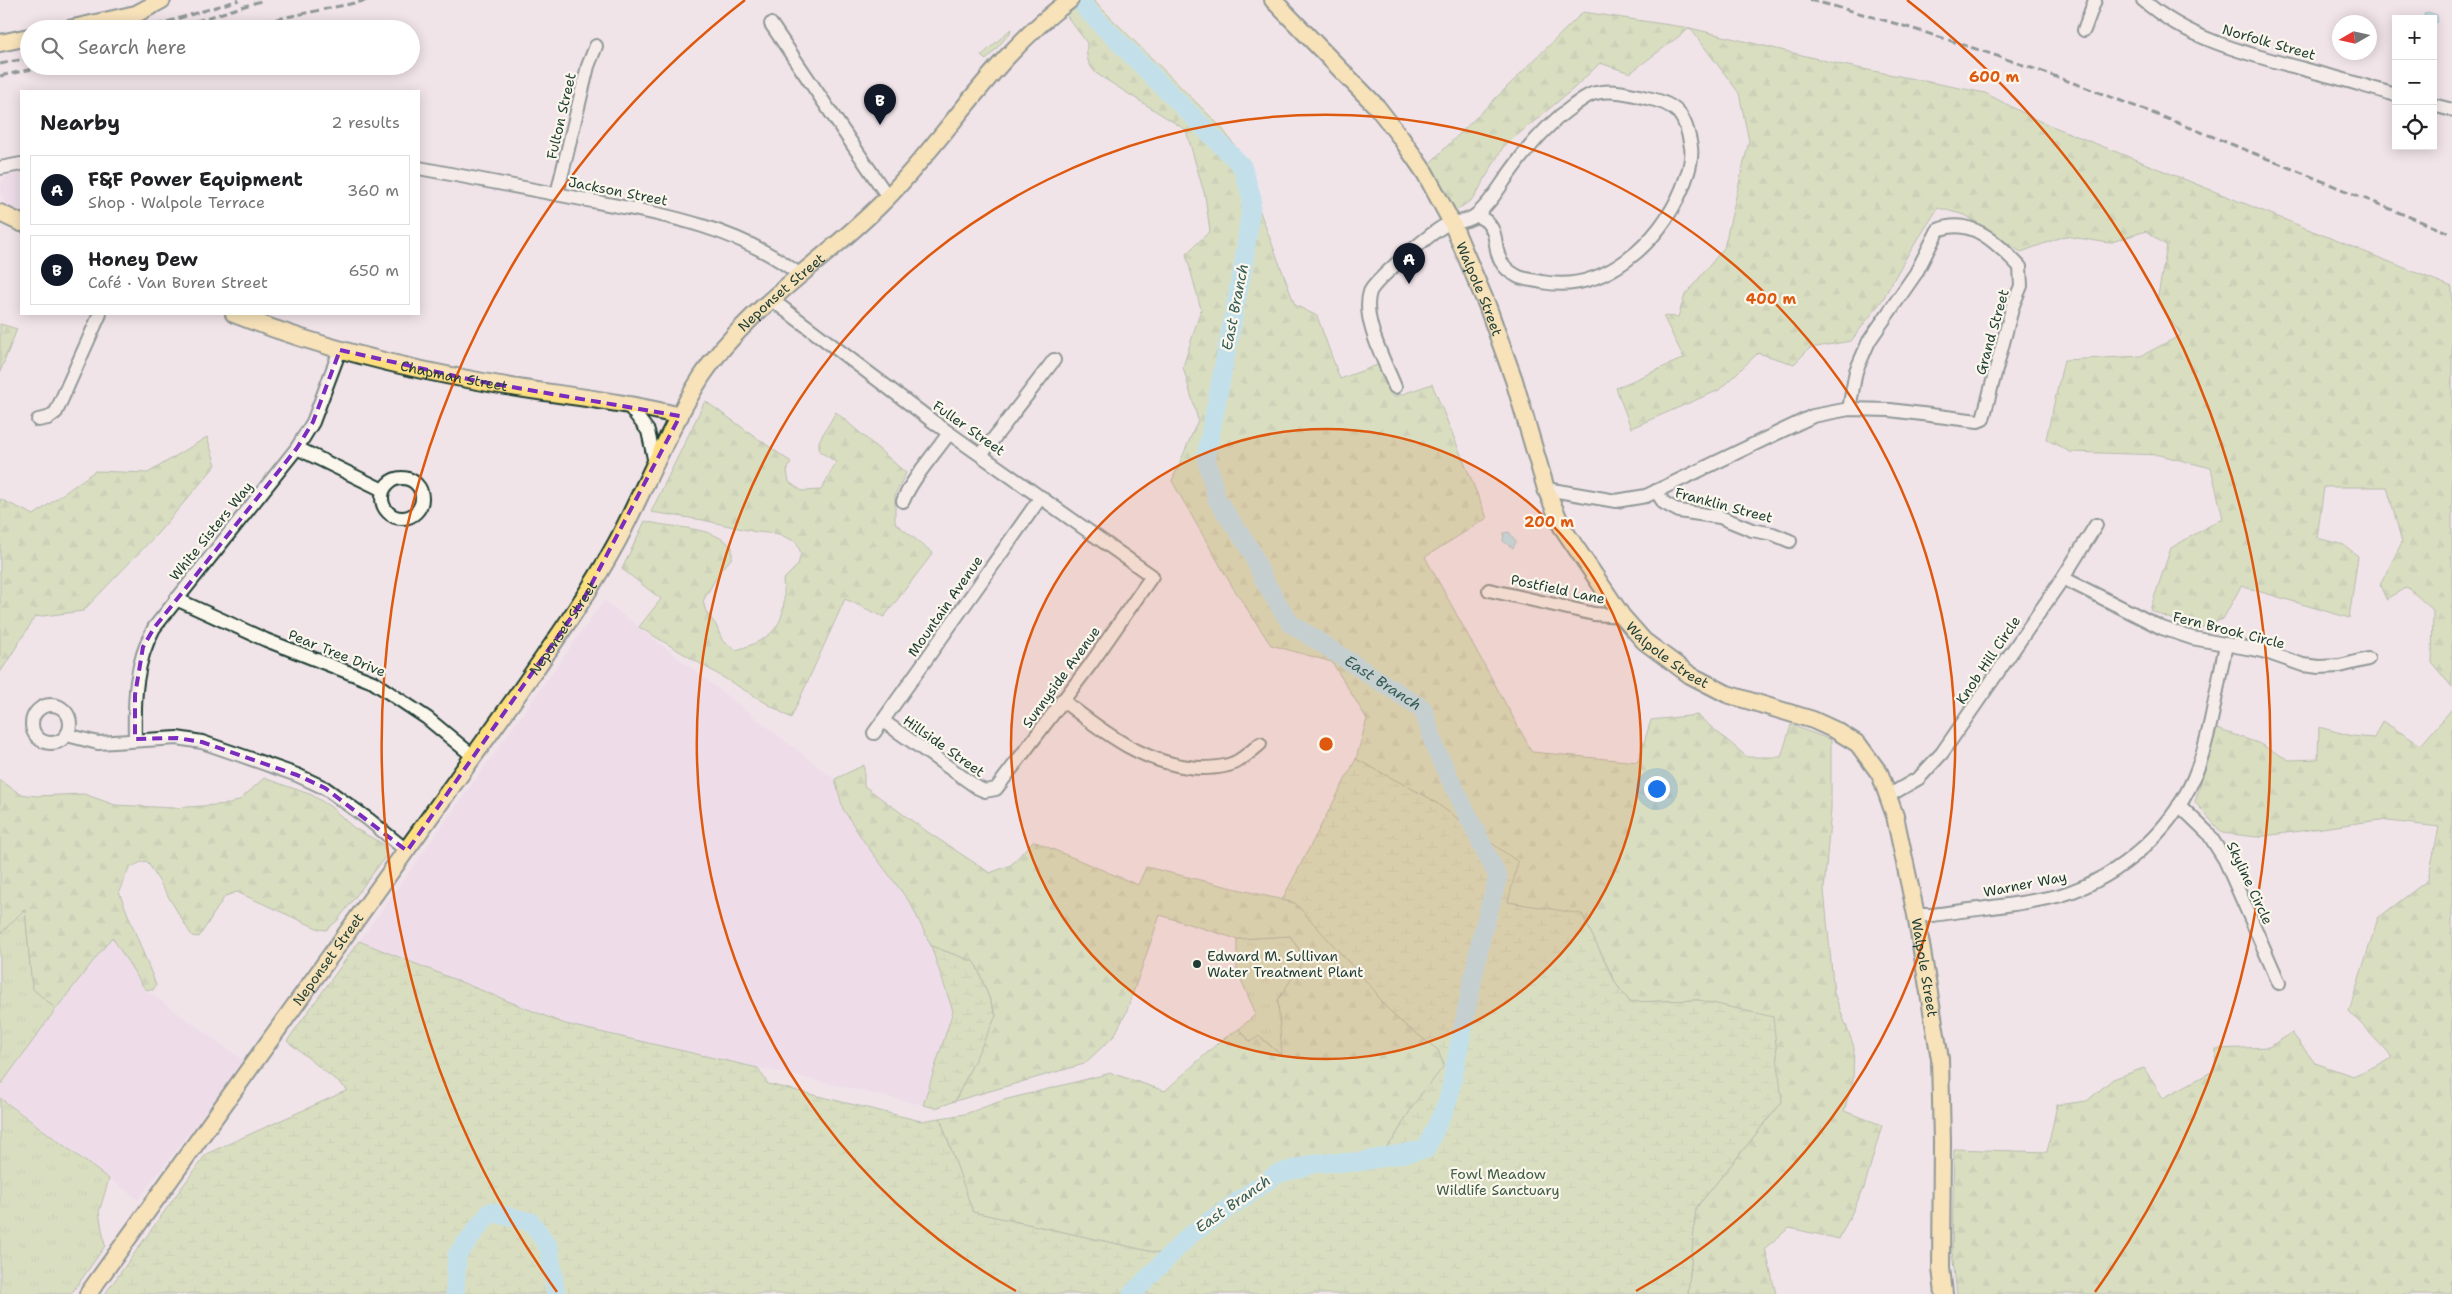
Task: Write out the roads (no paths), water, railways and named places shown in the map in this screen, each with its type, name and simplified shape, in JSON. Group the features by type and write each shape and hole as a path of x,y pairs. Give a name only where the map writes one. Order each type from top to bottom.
{"main road":[{"path":"109,20 136,14 162,0"},
{"name":"Neponset Street","path":"88,1294 522,690 582,602 617,541 703,374 734,338 772,300 863,223 888,198 1022,39 1070,0"},
{"name":"Walpole Street","path":"1273,0 1377,107 1425,173 1452,223 1487,305 1514,380 1546,490 1562,527 1622,616 1644,641 1690,675 1726,694 1813,720 1837,731 1858,744 1880,774 1895,816 1916,915 1940,1059 1942,1142 1941,1268 1944,1294"},
{"path":"0,43 20,39"},
{"path":"0,213 20,223"},
{"name":"Chapman Street","path":"237,315 340,350 478,381 680,416"}],"street":[{"path":"2084,30 2095,0"},
{"name":"Norfolk Street","path":"2143,0 2152,8 2201,37 2250,55 2392,94"},
{"path":"771,24 888,198"},
{"name":"Fulton Street","path":"558,194 588,66 596,46"},
{"path":"1395,387 1371,325 1368,306 1371,290 1398,263 1443,226 1464,221 1476,215 1495,194 1529,148 1562,114 1586,97 1594,93 1608,92 1628,94 1664,101 1678,110 1690,138 1692,152 1688,173 1678,198 1666,220 1648,241 1632,256 1610,270 1590,280 1573,284 1552,284 1519,277 1503,266 1496,252 1493,234 1487,223 1476,215"},
{"path":"2437,106 2452,110"},
{"path":"0,168 20,164"},
{"name":"Jackson Street","path":"420,168 558,194 700,224 757,247 782,261 800,275"},
{"name":"Grand Street","path":"1546,490 1616,501 1632,500 1656,491 1813,416 1839,409 1890,410 1978,421 1983,419 2013,305 2021,286 2020,267 1988,237 1967,226 1948,226 1938,230 1916,273 1869,341 1856,371 1849,409"},
{"name":"Fuller Street","path":"772,300 949,433 1152,576"},
{"path":"38,420 48,418 56,412 100,315"},
{"name":"White Sisters Way","path":"135,739 135,694 137,672 143,647 154,628 176,599 297,448 313,422 340,350"},
{"path":"981,455 1054,360"},
{"path":"629,406 648,431 655,452 656,464"},
{"path":"903,502 909,487 922,473 949,433"},
{"path":"297,448 383,490"},
{"name":"Franklin Street","path":"1656,491 1664,503 1679,511 1720,517 1752,530 1773,534 1790,541"},
{"name":"Mountain Avenue","path":"874,733 1041,497"},
{"name":"Knob Hill Circle","path":"1888,796 1919,778 1942,753 2063,578 2096,525"},
{"name":"Sunnyside Avenue","path":"991,791 1000,786 1062,700 1090,665 1152,576"},
{"name":"Fern Brook Circle","path":"2063,578 2162,628 2192,638 2263,651 2303,665 2319,667 2340,666 2368,659"},
{"name":"Postfield Lane","path":"1489,590 1570,609 1622,616"},
{"name":"Pear Tree Drive","path":"176,599 266,640 373,682 420,713 473,756"},
{"name":"Warner Way","path":"1916,915 1942,914 2052,897 2079,889 2123,864 2157,834 2179,805 2198,768 2226,645"},
{"path":"1062,700 1103,732 1126,746 1168,764 1217,767 1238,761 1260,744"},
{"name":"Hillside Street","path":"882,721 978,788 991,791"},
{"path":"67,735 98,743 135,739 177,738 202,742 296,775 325,788 368,819 407,851"},
{"name":"Skyline Circle","path":"2179,805 2208,833 2225,860 2279,983"}],"water":[{"path":"2428,12 2437,15 2424,15"},
{"path":"1509,532 1516,542 1513,548 1503,541 1504,533"}],"waterway":[{"name":"East Branch","path":"1082,0 1086,9 1242,166 1252,198 1244,261 1206,457 1217,500 1249,547 1265,582 1290,623 1423,709 1436,750 1498,877 1481,939 1448,1101 1426,1149 1359,1162 1317,1163 1277,1174 1190,1235 1132,1294"},
{"name":"East Branch","path":"455,1294 457,1255 490,1212 531,1222 549,1247 556,1294"}],"railway":[{"path":"173,20 239,0"},
{"path":"200,20 264,0"},
{"path":"272,20 369,0"},
{"path":"1810,0 1974,48 2055,76 2214,137 2452,234"},
{"path":"0,64 20,60"},
{"path":"0,76 20,72"}],"place":[{"name":"Honey Dew","path":"880,125"},
{"name":"F&F Power Equipment","path":"1409,284"},
{"name":"Edward M. Sullivan Water Treatment Plant","path":"1197,964"}],"park label":[{"name":"Fowl Meadow Wildlife Sanctuary","path":"1498,1182"}]}
